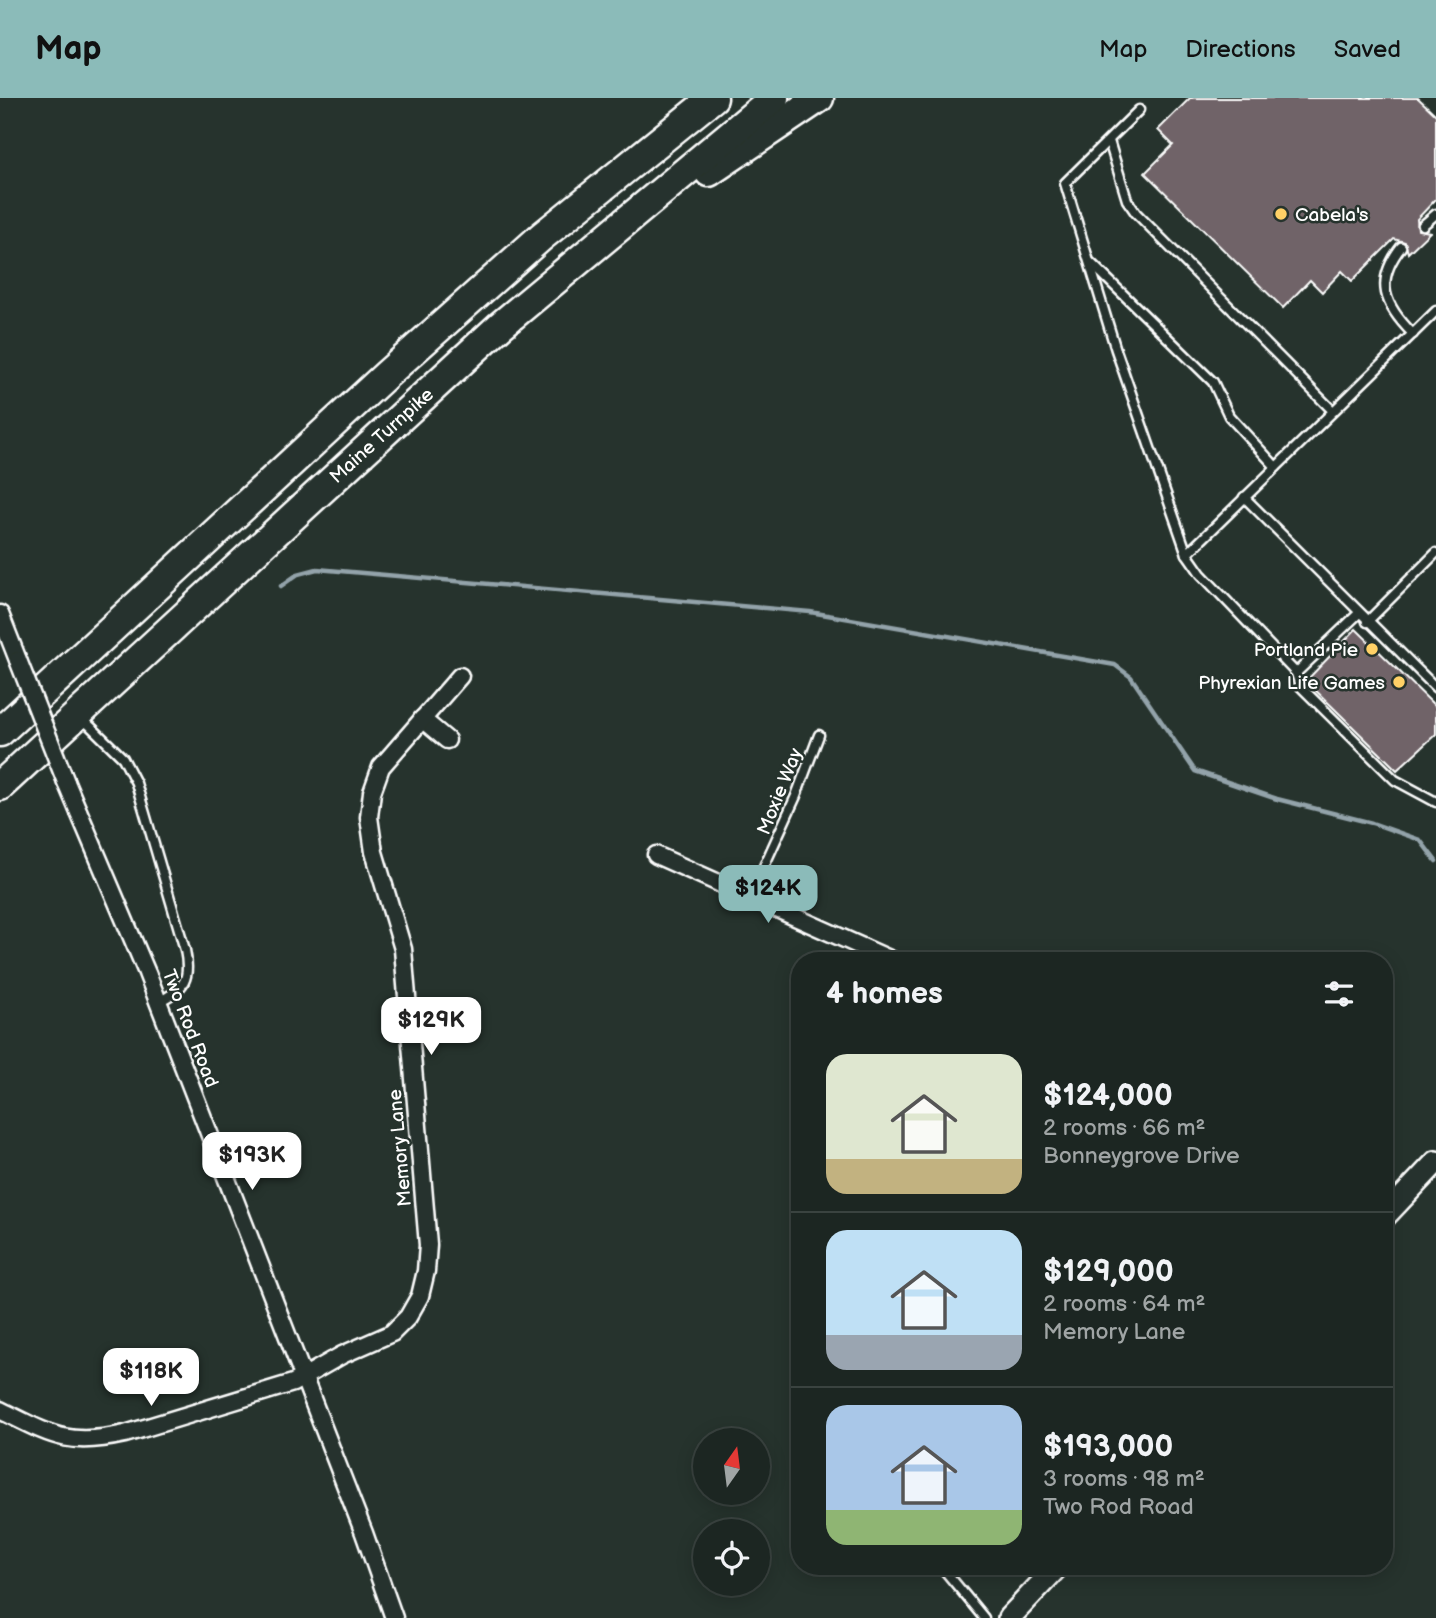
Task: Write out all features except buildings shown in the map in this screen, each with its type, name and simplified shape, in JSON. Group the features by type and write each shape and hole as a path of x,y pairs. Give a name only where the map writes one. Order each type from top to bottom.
{"highway":[{"name":"Maine Turnpike","path":"0,732 500,274 713,98"},
{"name":"Maine Turnpike","path":"0,786 480,344 578,259 774,98"},
{"path":"578,259 819,98"}],"main road":[{"path":"1393,1207 1436,1162"},
{"path":"1009,1618 1050,1575"}],"street":[{"name":"Two Rod Road","path":"0,614 66,782 158,1002 304,1377 394,1618"},
{"name":"Memory Lane","path":"0,1410 63,1439 98,1440 225,1404 304,1377 342,1355 392,1333 414,1307 426,1270 427,1231 403,949 374,852 369,817 372,792 381,767 460,676"},
{"path":"422,719 447,740"},
{"path":"656,855 874,952"}],"lane":[{"path":"1139,110 1065,183 1162,488 1187,554 1201,574 1296,673 1300,686 1395,780 1436,802"},
{"path":"1109,141 1127,200 1136,213 1332,411"},
{"path":"1423,225 1436,214"},
{"path":"1401,247 1388,271 1385,294 1393,313 1413,334"},
{"path":"1089,261 1213,382 1229,416 1276,467"},
{"path":"1187,554 1436,311"},
{"path":"1244,498 1358,614 1436,688"},
{"path":"1367,622 1436,553"},
{"path":"1296,673 1358,614"},
{"path":"78,714 122,758 136,783 149,821 188,966 188,978 183,988 158,1002"},
{"name":"Moxie Way","path":"750,897 796,796 819,735"},
{"path":"948,1575 984,1618"}],"waterway":[{"path":"281,586 298,574 317,569 810,612 1115,665 1131,677 1195,771 1277,799 1372,823 1420,840 1436,861"}],"place":[{"name":"Cabela's","path":"1281,214"},
{"name":"Portland Pie","path":"1372,649"},
{"name":"Phyrexian Life Games","path":"1399,682"}]}
